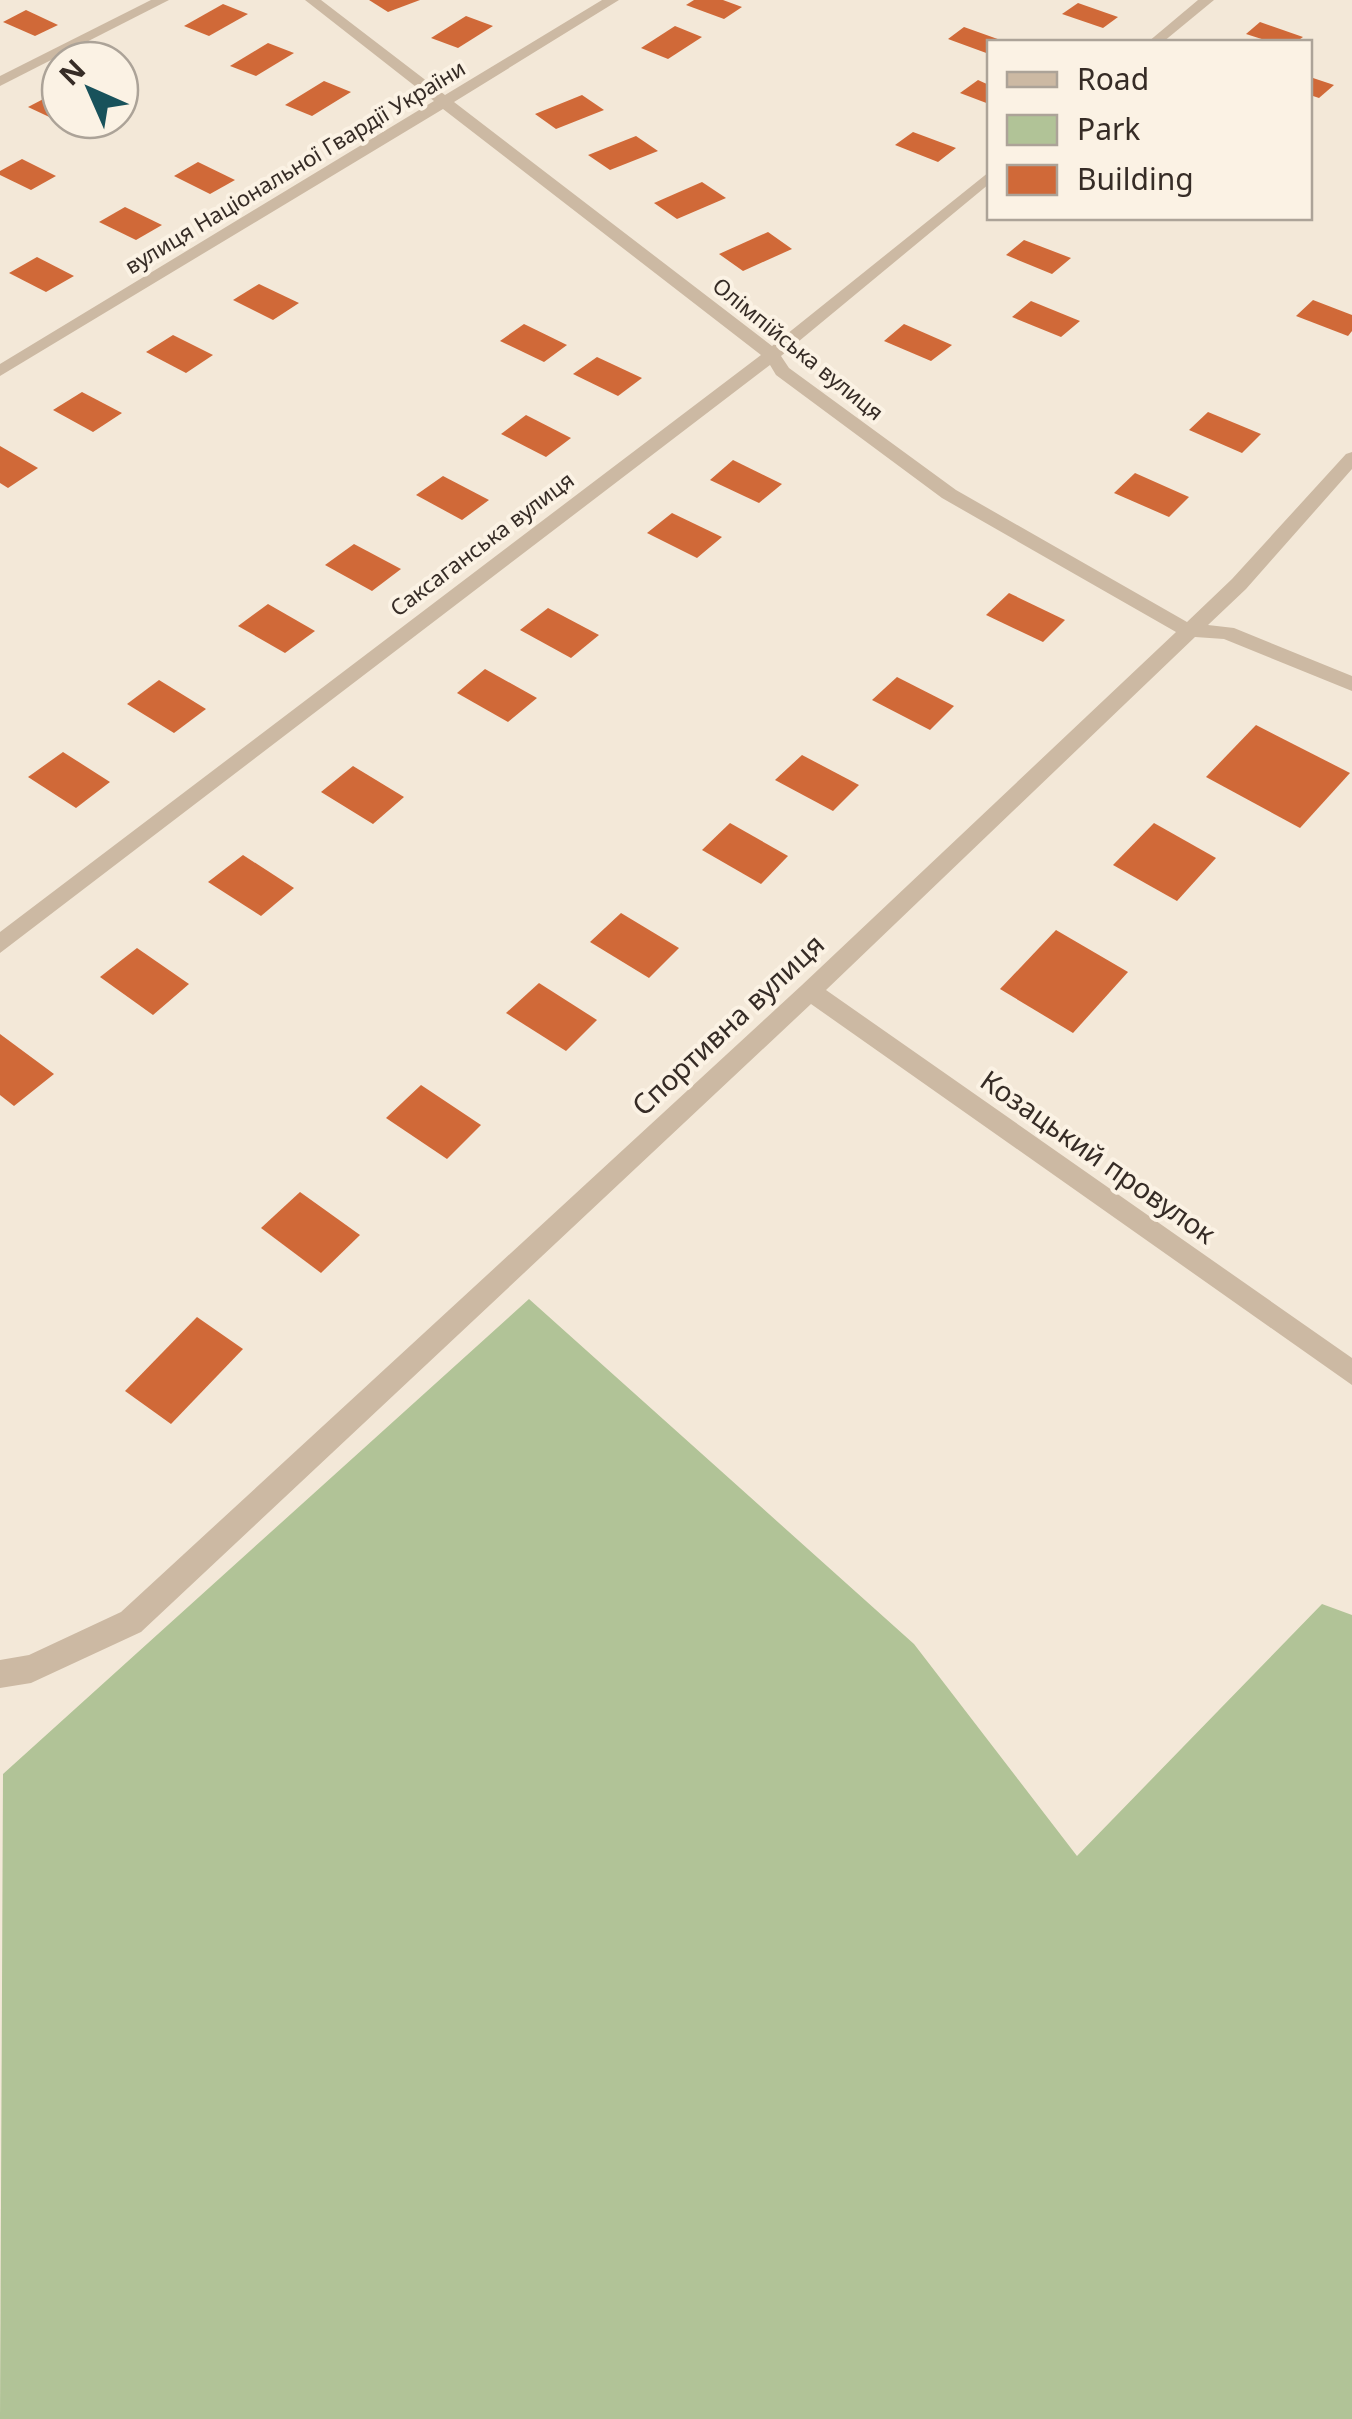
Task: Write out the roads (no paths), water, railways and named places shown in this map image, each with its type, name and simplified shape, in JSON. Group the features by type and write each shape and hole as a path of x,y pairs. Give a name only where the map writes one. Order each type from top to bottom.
{"street":[{"path":"0,82 162,0"},
{"name":"Олімпійська вулиця","path":"312,0 772,355 782,370 949,494 1186,630 1227,633 1352,684"},
{"name":"вулиця Національної Гвардії України","path":"0,371 612,0"},
{"path":"1157,40 1207,0"},
{"name":"Саксаганська вулиця","path":"0,944 772,355 987,179"},
{"name":"Спортивна вулиця","path":"0,1674 31,1669 131,1622 810,991 1186,630 1239,584 1352,458"},
{"name":"Козацький провулок","path":"810,991 1352,1373"}]}
